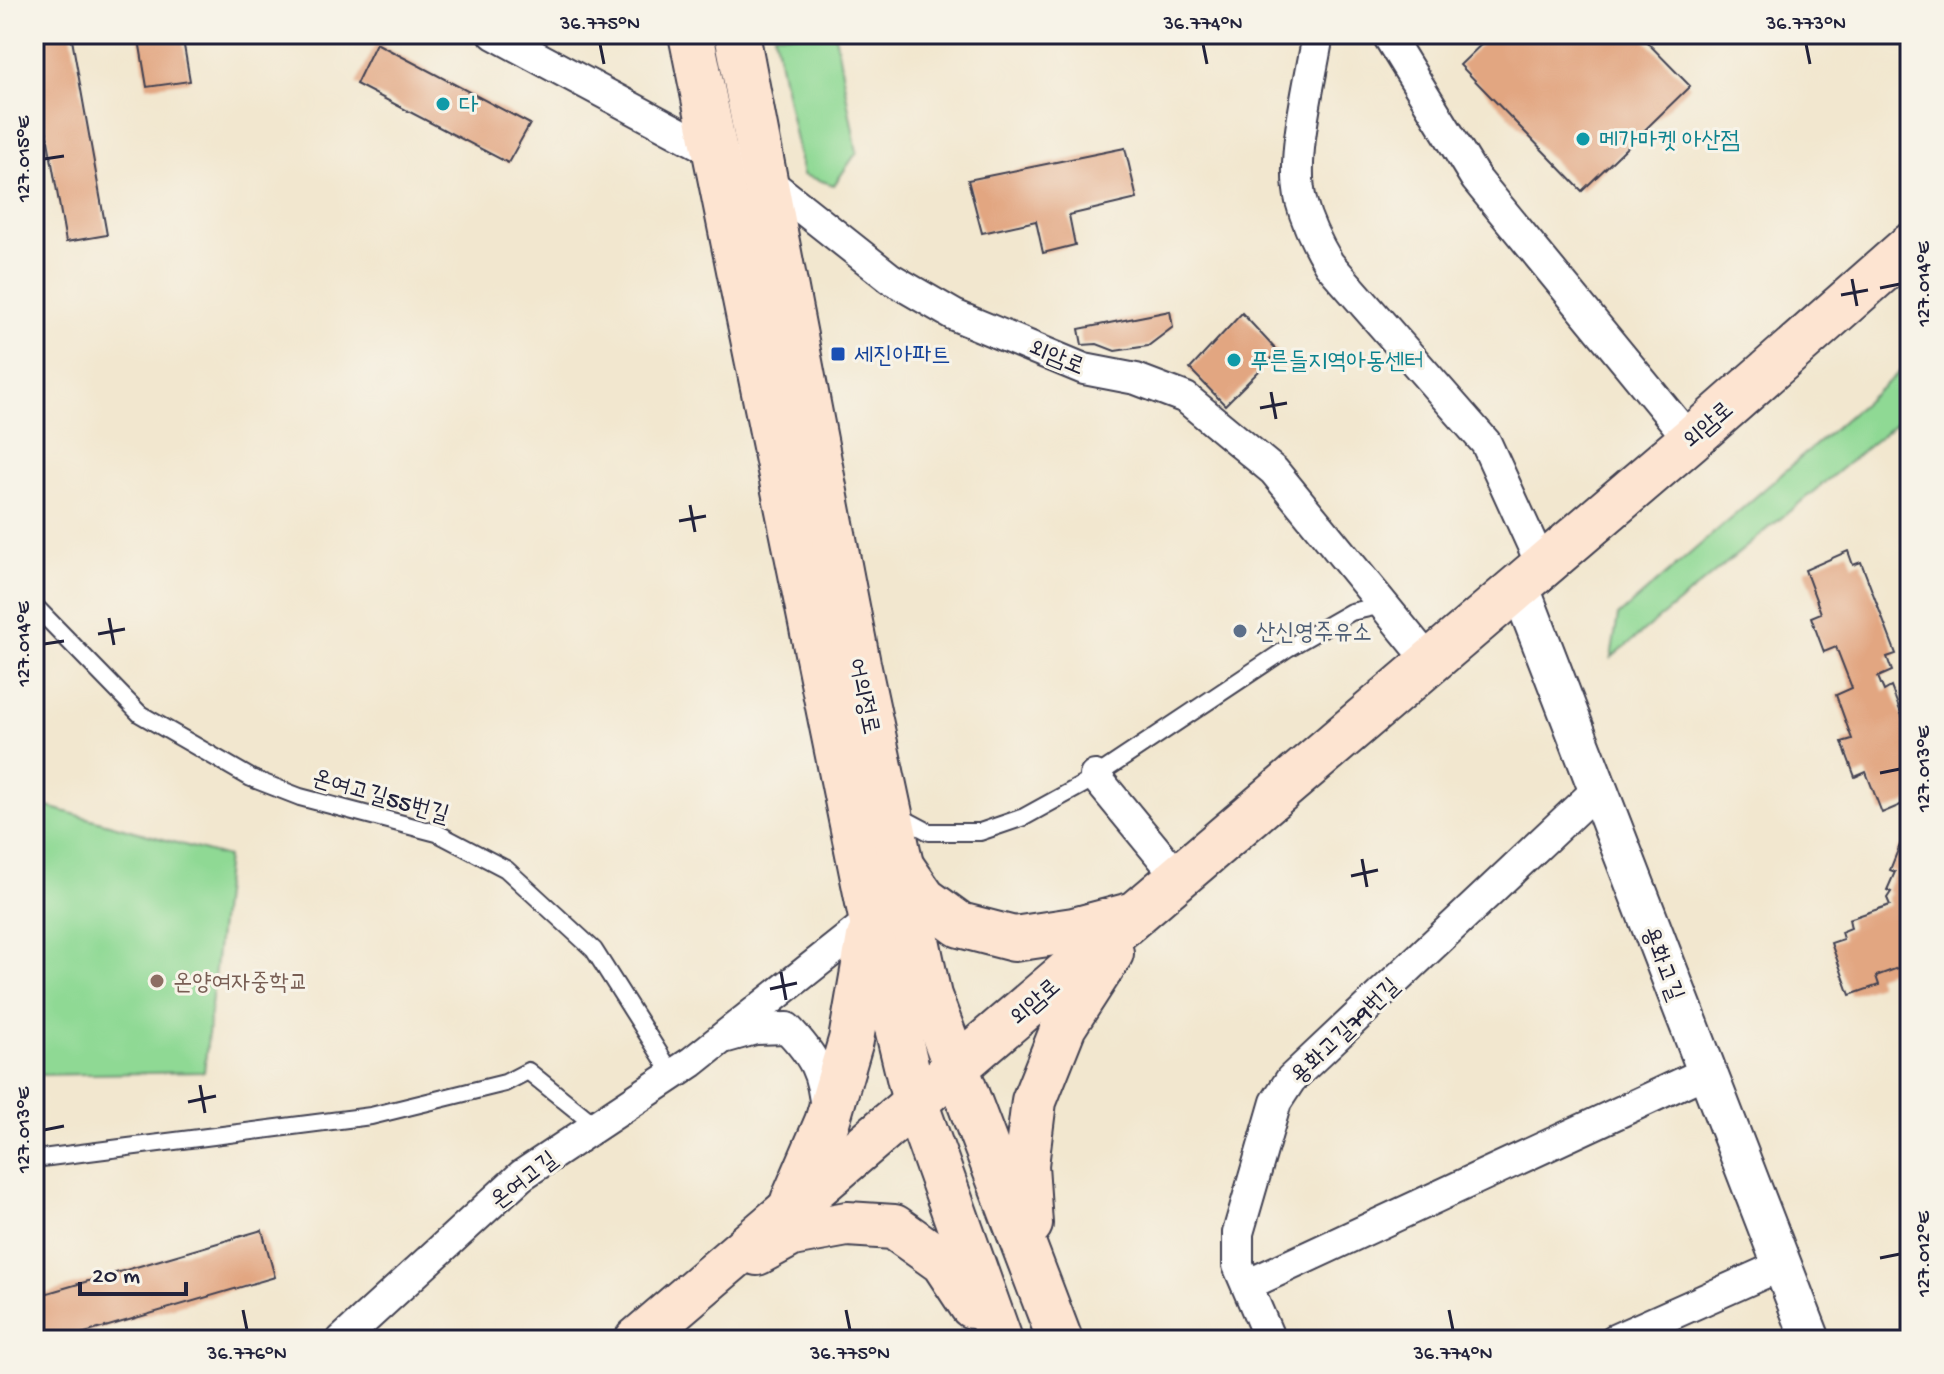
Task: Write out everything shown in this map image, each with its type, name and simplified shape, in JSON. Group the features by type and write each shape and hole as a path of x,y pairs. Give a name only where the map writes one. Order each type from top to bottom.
{"main road":[{"name":"어의정로","path":"691,34 872,919 915,1102 997,1340"},
{"name":"어의정로","path":"737,34 889,811 929,996 1060,1340"},
{"name":"외암로","path":"637,1340 1690,440 1910,246"},
{"path":"901,864 924,899 960,925 1014,939 1074,930 1137,913"},
{"path":"1042,1294 1031,1230 1026,1165 1034,1101 1064,1026 1137,913"},
{"path":"789,1210 827,1122 851,1040 872,919"},
{"path":"706,1281 792,1234 847,1224 894,1227 943,1262 997,1340"}],"street":[{"name":"외암로","path":"494,34 765,179 890,278 954,315 1084,369 1136,379 1186,398 1274,471 1430,662"},
{"path":"1318,34 1298,160 1300,199 1312,235 1329,264 1486,443 1531,576"},
{"path":"1387,34 1476,179 1690,440"},
{"name":"용화고길","path":"1531,576 1597,790 1811,1340"},
{"path":"1095,776 1178,877"},
{"name":"용화고길79번길","path":"1270,1340 1238,1265 1238,1233 1276,1102 1291,1079 1597,790"},
{"name":"온여고길","path":"342,1340 522,1175 673,1075 872,919"},
{"name":"온여고길","path":"721,1039 755,1029 787,1028 808,1051 824,1084 827,1122"},
{"path":"1247,1285 1706,1072"},
{"path":"1614,1340 1782,1265"}],"lane":[{"name":"온여고길55번길","path":"34,605 140,714 251,778 300,797 437,833 506,869 594,950 673,1075"},
{"path":"889,811 929,832 980,832 1024,817 1095,776 1288,648 1351,612 1383,605"},
{"path":"34,1159 371,1116 505,1083 528,1071 596,1126"}],"green space":[{"path":"774,34 835,34 857,152 834,185 803,175"},
{"path":"1910,363 1910,412 1611,658 1618,616"},
{"path":"34,803 227,857 204,1072 34,1075"}],"building":[{"path":"34,34 71,34 107,235 66,242 34,62"},
{"path":"138,34 182,34 190,81 147,87"},
{"name":"메가마켓 아산점","path":"1492,34 1639,34 1690,86 1582,191 1460,65"},
{"name":"다","path":"376,43 530,124 508,163 356,84"},
{"path":"1125,148 1137,199 1069,215 1075,245 1043,253 1036,221 982,233 968,180"},
{"path":"1170,311 1173,327 1148,346 1115,351 1097,344 1082,345 1079,329"},
{"name":"푸른들지역아동센터","path":"1242,313 1278,352 1225,405 1190,369"},
{"path":"1848,551 1853,565 1861,562 1896,654 1887,657 1892,671 1878,677 1884,691 1891,687 1910,737 1910,801 1882,813 1866,772 1855,777 1842,742 1852,739 1836,695 1852,688 1836,647 1824,652 1811,617 1821,613 1805,570"},
{"path":"1900,845 1910,849 1909,964 1876,976 1879,985 1850,995 1831,943 1843,939 1841,932 1851,928 1849,919 1890,905 1887,898 1891,892 1887,890 1895,872 1890,870"},
{"path":"262,1230 275,1277 61,1340 34,1340 34,1297"}],"place":[{"name":"다","path":"443,104"},
{"name":"메가마켓 아산점","path":"1583,139"},
{"name":"세진아파트","path":"838,354"},
{"name":"푸른들지역아동센터","path":"1234,360"},
{"name":"산신영주유소","path":"1240,631"},
{"name":"온양여자중학교","path":"157,981"}]}
